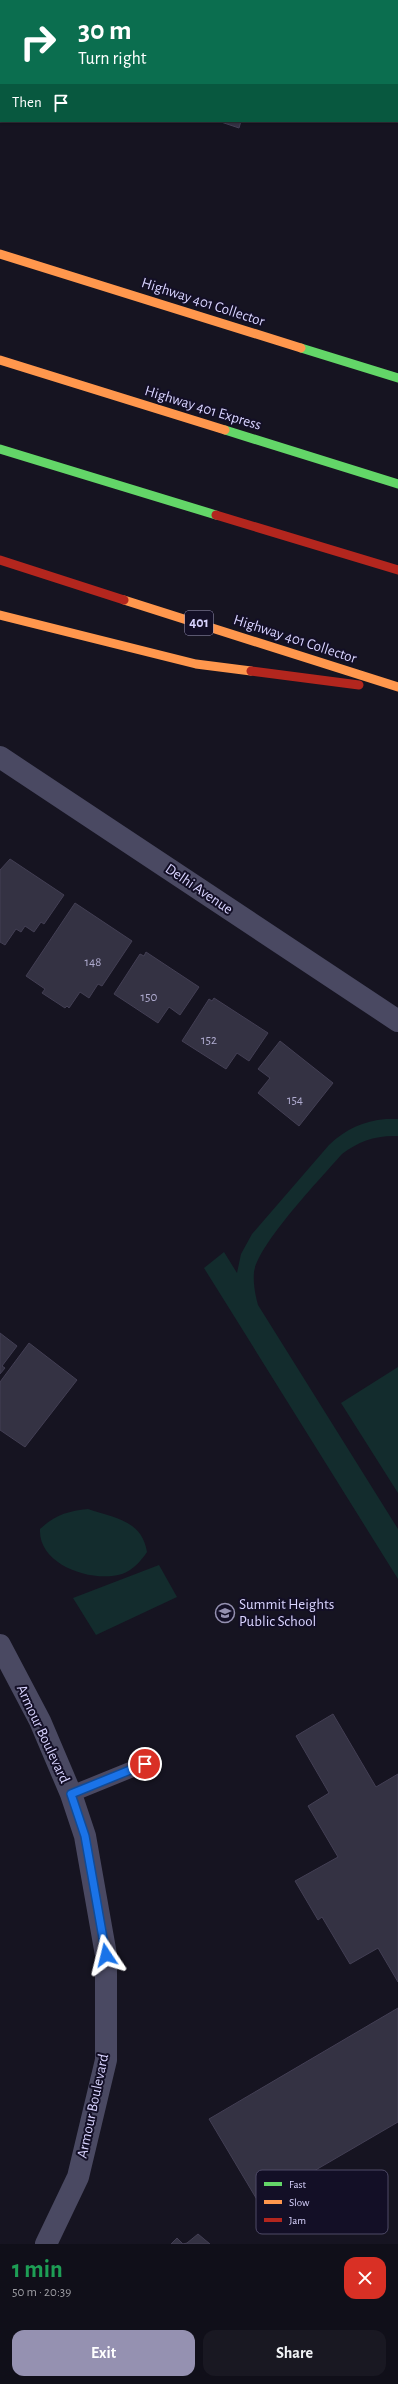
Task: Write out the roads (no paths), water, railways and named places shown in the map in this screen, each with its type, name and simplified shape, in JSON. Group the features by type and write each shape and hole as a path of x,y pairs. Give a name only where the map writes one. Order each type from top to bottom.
{"highway":[{"name":"Highway 401 Collector","path":"0,254 398,378"},
{"name":"Highway 401 Express","path":"0,360 398,484"},
{"path":"0,449 398,570"},
{"name":"Highway 401 Collector","path":"0,560 398,688"},
{"path":"0,615 196,664 398,688"}],"street":[{"name":"Delhi Avenue","path":"0,757 398,1021"},
{"name":"Armour Boulevard","path":"0,1645 40,1721 71,1794 85,1836 106,1955 106,2060 78,2177 46,2244"}],"lane":[{"path":"71,1794 145,1764"}],"place":[{"name":"Summit Heights Public School","path":"225,1613"}]}
